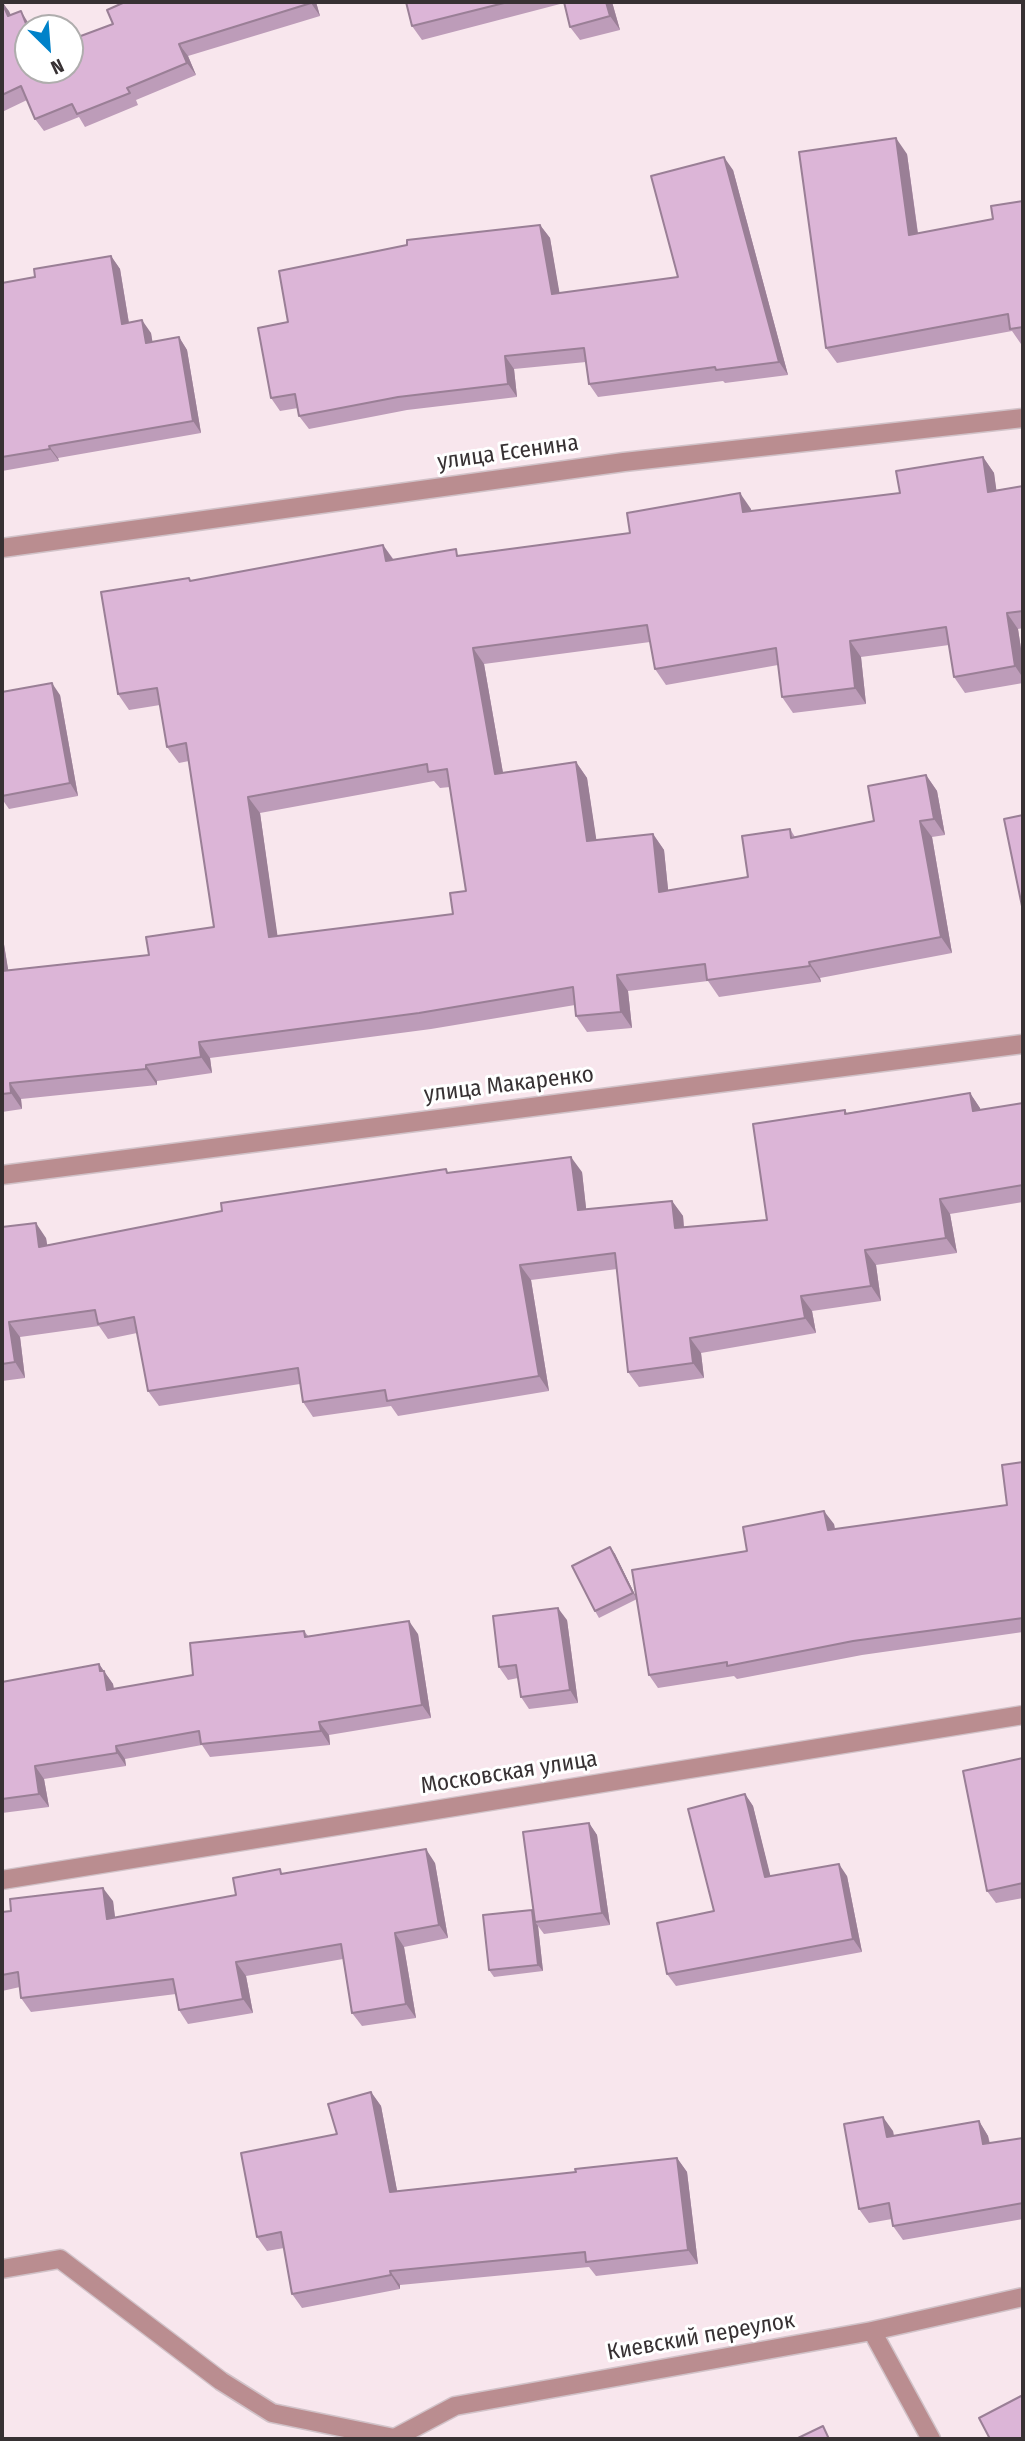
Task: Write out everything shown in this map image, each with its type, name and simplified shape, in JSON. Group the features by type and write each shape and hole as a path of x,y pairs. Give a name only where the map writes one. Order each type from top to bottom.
{"street":[{"name":"улица Есенина","path":"2,548 624,462 1023,418"},
{"name":"улица Макаренко","path":"2,1175 1023,1044"},
{"name":"Московская улица","path":"2,1880 1023,1715"},
{"path":"2,2269 60,2259 222,2381 272,2413 394,2439"},
{"name":"Киевский переулок","path":"394,2439 455,2406 872,2331 1023,2297"},
{"path":"872,2331 931,2439"}],"building":[{"path":"2,2 8,16 21,11 22,14 14,14 14,84 84,84 84,35 113,24 107,10 125,2 311,2 179,44 187,63 127,88 130,93 77,114 72,104 35,119 21,86 2,95"},
{"path":"406,2 508,2 412,26"},
{"path":"564,2 606,2 610,16 570,27"},
{"path":"896,138 909,235 993,219 991,206 1023,201 1023,327 1010,329 1008,314 826,348 799,152"},
{"path":"724,157 779,362 716,370 715,367 589,384 584,348 505,356 508,384 398,397 299,416 295,394 271,398 258,328 288,322 279,271 407,245 407,240 540,225 552,294 678,277 651,176"},
{"path":"111,256 122,324 142,320 146,343 179,337 193,421 49,446 50,449 2,457 2,283 35,277 34,269"},
{"path":"983,457 988,492 1023,486 1023,611 1007,613 1015,666 954,677 946,627 850,641 855,688 782,697 776,648 655,669 647,625 473,648 495,774 576,762 587,841 653,834 659,892 748,877 742,836 790,829 791,838 874,821 868,786 926,775 934,819 920,821 941,937 809,962 810,966 707,980 705,964 617,975 621,1012 576,1016 573,987 419,1013 199,1042 201,1057 146,1065 146,1069 10,1083 11,1093 2,1094 2,971 149,955 146,937 214,927 186,743 167,747 157,688 118,694 101,592 189,578 190,581 383,545 386,561 456,549 457,556 630,533 627,513 740,493 743,512 900,493 896,471","holes":["427,764 428,772 447,769 466,891 450,893 453,914 269,937 248,797"]},
{"path":"52,683 70,783 2,796 2,692"},
{"path":"1023,815 1023,911 1004,819"},
{"path":"970,1093 973,1111 1023,1103 1023,1185 940,1199 946,1238 865,1250 871,1286 801,1296 805,1318 690,1338 693,1363 628,1372 615,1253 520,1265 539,1376 387,1401 385,1390 303,1402 298,1368 148,1391 134,1317 98,1324 95,1310 9,1322 15,1362 2,1364 2,1227 36,1223 39,1247 222,1211 221,1203 446,1169 447,1173 571,1157 578,1210 672,1201 675,1228 767,1220 753,1124 845,1110 845,1114"},
{"path":"1023,1462 1023,1618 853,1641 727,1666 727,1662 649,1675 632,1570 747,1551 743,1527 824,1511 828,1530 1007,1505 1002,1465"},
{"path":"610,1547 633,1593 595,1611 572,1566"},
{"path":"558,1608 570,1690 521,1697 516,1665 499,1667 493,1616"},
{"path":"409,1621 422,1705 319,1722 321,1731 201,1744 199,1731 116,1746 117,1753 35,1766 39,1794 2,1799 2,1682 99,1664 100,1671 104,1671 107,1690 193,1675 190,1643 304,1631 305,1637"},
{"path":"1023,1758 1023,1883 987,1891 963,1771"},
{"path":"745,1794 765,1877 839,1864 853,1939 667,1974 657,1923 714,1911 688,1809"},
{"path":"589,1823 602,1913 535,1922 523,1832"},
{"path":"426,1849 439,1925 395,1933 406,2004 352,2013 341,1944 236,1962 243,1999 179,2010 173,1979 21,1998 18,1972 2,1975 2,1912 11,1911 10,1899 103,1888 107,1919 236,1895 233,1878 280,1869 281,1874"},
{"path":"532,1910 538,1965 489,1970 483,1915"},
{"path":"371,2092 390,2192 677,2158 688,2250 586,2262 585,2252 390,2271 391,2275 292,2294 281,2232 257,2237 241,2153 337,2134 328,2104"},
{"path":"883,2117 887,2137 979,2121 983,2144 1023,2138 1023,2203 893,2226 889,2203 859,2209 844,2124"},
{"path":"1023,2395 1023,2439 990,2439 979,2418"},
{"path":"823,2426 829,2439 796,2439"}]}
